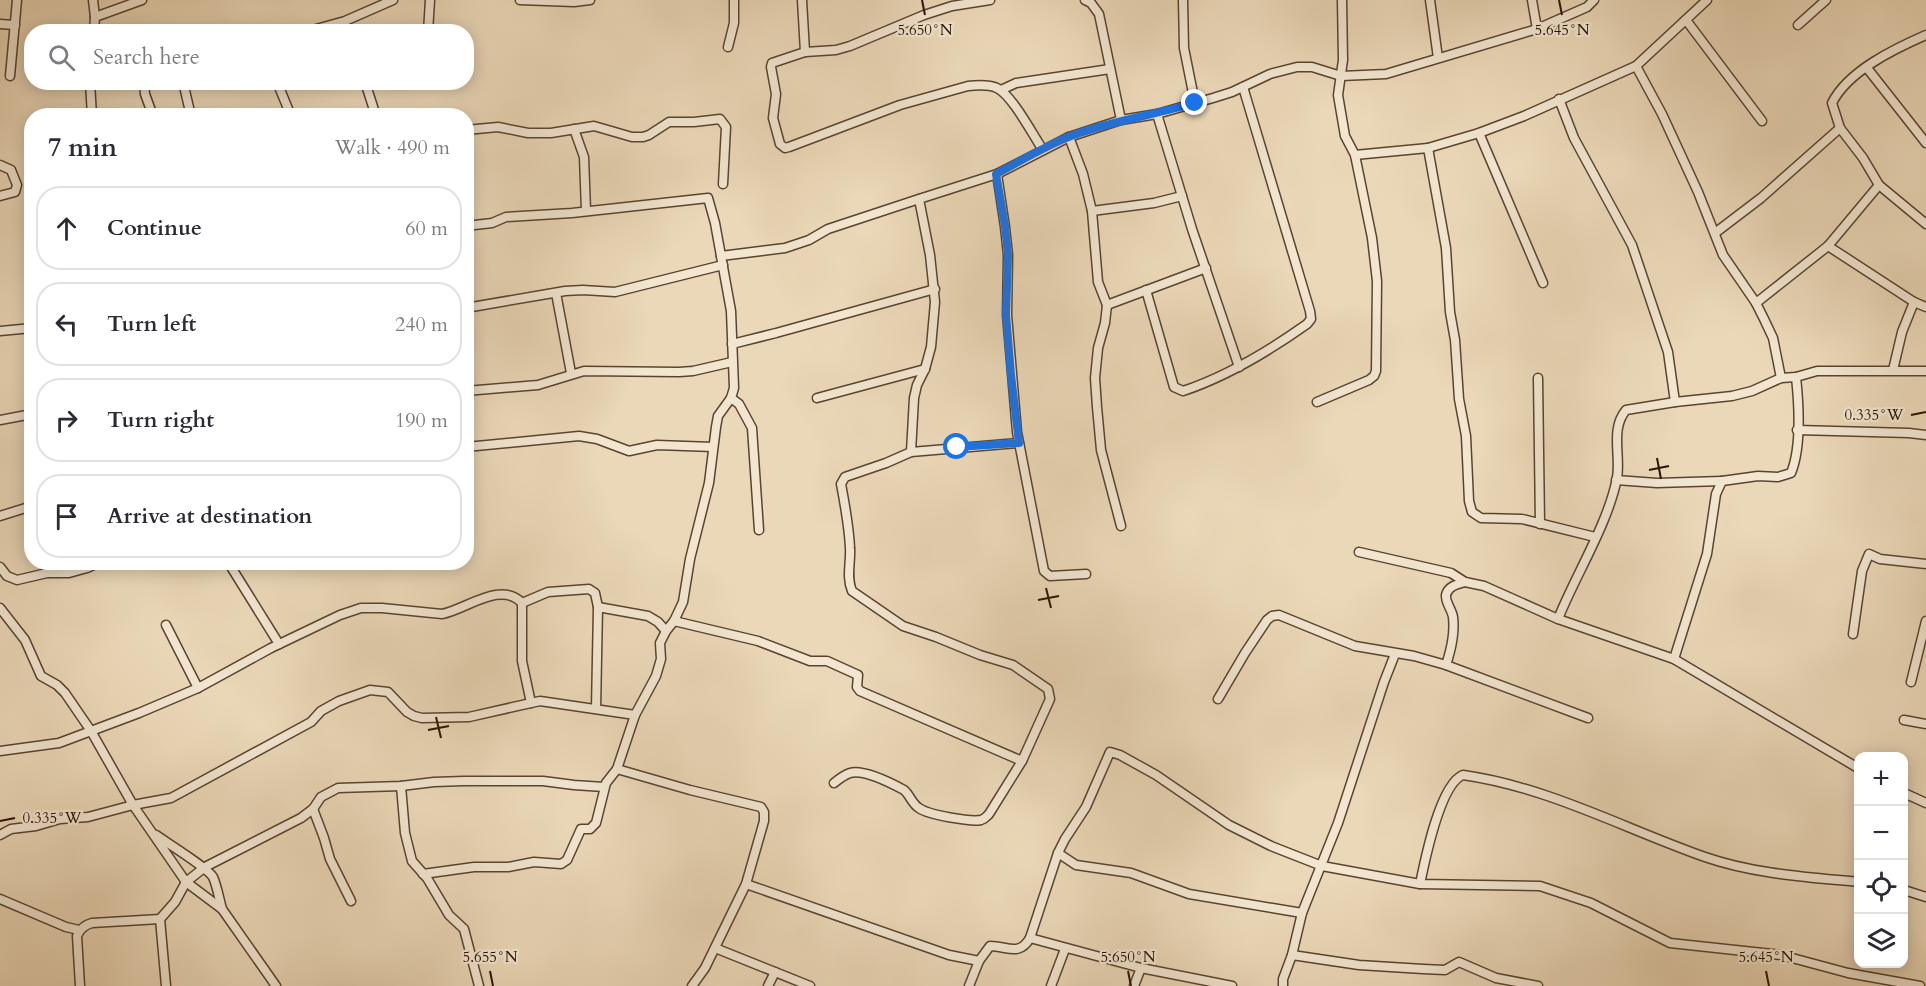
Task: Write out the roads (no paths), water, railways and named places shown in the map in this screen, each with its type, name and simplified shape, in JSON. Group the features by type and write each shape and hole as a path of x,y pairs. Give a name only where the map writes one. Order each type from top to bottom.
{"street":[{"path":"10,76 17,0"},
{"path":"93,0 95,24"},
{"path":"95,17 142,0"},
{"path":"334,24 393,0"},
{"path":"428,24 430,0"},
{"path":"520,0 574,2 590,0"},
{"path":"728,47 734,23 734,0"},
{"path":"802,0 805,52"},
{"path":"990,0 952,6 924,15 850,46 836,50 805,52 771,64 776,94 774,121 780,144 785,148 918,99 968,86 989,86 1001,90 1008,97 1043,150"},
{"path":"1085,0 1091,3 1099,14 1121,120"},
{"path":"1183,0 1184,48 1195,103"},
{"path":"1317,402 1369,380 1376,371 1377,281 1370,229 1354,155 1345,136 1338,95 1344,30 1342,0"},
{"path":"1430,0 1438,58"},
{"path":"1532,0 1537,29"},
{"path":"474,307 556,292 583,290 615,292 722,261 785,248 809,240 828,229 996,174 1069,137 1121,120 1157,114 1195,103 1243,87 1270,74 1297,67 1312,67 1341,76 1386,74 1537,29 1587,7 1594,0"},
{"path":"1354,155 1428,148 1479,133 1636,66 1707,0"},
{"path":"1798,25 1826,0"},
{"path":"1686,20 1762,121"},
{"path":"0,24 15,25"},
{"path":"1926,35 1896,48 1867,68 1838,92 1832,103 1839,128 1863,158 1879,185 1926,224"},
{"path":"1636,66 1662,114 1698,192 1723,255 1756,303 1773,339 1781,378"},
{"path":"1867,68 1926,143"},
{"path":"1001,90 1016,83 1110,69"},
{"path":"1146,290 1174,387 1183,391 1208,383 1239,367 1285,340 1311,319 1243,87"},
{"path":"90,90 92,108"},
{"path":"145,90 150,108"},
{"path":"185,90 189,108"},
{"path":"280,90 288,108"},
{"path":"368,90 373,108"},
{"path":"1559,99 1574,138 1632,245 1668,352 1675,402"},
{"path":"1157,114 1239,367"},
{"path":"474,130 498,128 528,133 551,133 594,126 643,137 669,122 720,119 726,127 723,184"},
{"path":"1715,233 1761,198 1839,128"},
{"path":"574,129 584,157 586,211"},
{"path":"1479,133 1543,283"},
{"path":"1069,137 1083,174 1092,211 1098,282 1107,305 1098,348 1095,378 1101,450 1121,526"},
{"path":"1428,148 1446,248 1450,312 1455,340 1459,399 1466,436 1469,501 1472,512 1481,518 1522,519 1595,537"},
{"path":"0,165 11,170 17,185 15,192 0,196"},
{"path":"996,174 1008,255 1006,315 1019,443 1044,571 1050,576 1086,574"},
{"path":"1756,303 1828,246 1879,185"},
{"path":"1092,211 1154,203 1182,196"},
{"path":"423,874 474,867 508,867 534,862 563,864 581,829 590,829 596,823 604,787 617,769 635,715 656,676 661,659 660,643 683,602 690,559 709,483 718,416 731,398 734,387 731,311 716,223 708,198 506,217 474,225"},
{"path":"911,452 914,398 917,385 925,369 933,334 935,289 919,199"},
{"path":"1828,246 1926,308"},
{"path":"1107,305 1206,268"},
{"path":"732,344 935,289"},
{"path":"556,292 571,374"},
{"path":"1893,370 1902,332 1914,302"},
{"path":"0,331 24,329"},
{"path":"474,390 538,385 584,371 667,373 693,371 732,362"},
{"path":"817,398 925,369"},
{"path":"1558,619 1608,509 1616,480 1618,458 1616,445 1620,416 1626,410 1732,396 1752,391 1781,378 1796,377 1816,371 1926,371"},
{"path":"1616,480 1657,483 1722,481 1758,476 1778,477 1791,473 1795,464 1797,430 1796,377"},
{"path":"1538,378 1540,524"},
{"path":"731,398 739,404 752,428 759,530"},
{"path":"0,420 24,416"},
{"path":"1797,430 1926,435"},
{"path":"474,446 579,436 628,451 657,445 713,447"},
{"path":"834,783 851,773 866,774 904,790 915,805 922,810 956,818 981,820 989,814 1022,761 1050,699 1047,689 1012,665 980,656 903,626 852,591 849,576 850,549 842,484 842,479 911,452 1019,443"},
{"path":"1674,659 1707,554 1716,494 1722,481"},
{"path":"0,516 24,508"},
{"path":"1359,552 1451,573 1465,582 1484,586 1558,619 1674,659 1854,766"},
{"path":"1853,634 1862,571 1869,554 1880,559 1926,564"},
{"path":"0,567 7,576 17,580 47,573 69,573 80,570"},
{"path":"233,570 279,644"},
{"path":"1446,665 1453,624 1451,608 1446,597 1447,591 1455,584 1465,582"},
{"path":"522,603 548,592 589,589 595,593 598,607 596,709"},
{"path":"0,751 59,742 139,713 198,688 279,644 340,615 361,608 442,614 475,600 499,594 516,598 522,603"},
{"path":"522,603 522,661 531,703"},
{"path":"598,607 648,616 666,631"},
{"path":"0,608 25,640 40,676 57,685 65,693 91,731 133,805 172,863 186,882 222,909 276,986"},
{"path":"1218,699 1245,653 1272,616 1279,615 1356,646 1414,656 1446,665 1588,718"},
{"path":"674,621 758,641 810,661 827,661 858,675 857,687 860,691 1022,761"},
{"path":"1911,681 1926,621"},
{"path":"166,625 198,688"},
{"path":"1283,986 1302,914 1338,823 1395,654"},
{"path":"0,835 11,829 36,826 60,819 88,817 171,798 311,722 321,711 363,691 388,692 407,712 422,718 469,717 549,701 635,715"},
{"path":"1904,720 1926,724"},
{"path":"969,986 979,961 990,946 1014,950 1022,947 1029,938 1058,853 1086,807 1110,752 1156,775 1229,825 1271,846 1322,866 1420,884 1540,886 1591,903 1670,943 1781,955 1848,973 1920,986"},
{"path":"617,769 761,807 765,816 746,884 701,975 692,986"},
{"path":"1420,884 1437,817 1452,782 1463,775 1507,783 1619,823 1675,846 1729,863 1792,876 1854,882"},
{"path":"81,986 77,936 79,930 85,925 160,919 175,902 186,882 205,867 301,818 313,809 321,797 338,788 401,786 434,782 508,781 543,781 604,787"},
{"path":"401,786 405,833 411,856 449,915 464,929 478,986"},
{"path":"1908,795 1926,802"},
{"path":"313,809 330,859 351,901"},
{"path":"153,833 192,861 205,867 212,876 222,909"},
{"path":"1058,853 1077,865 1131,873 1189,894 1302,914"},
{"path":"746,884 949,955 979,961"},
{"path":"1908,891 1926,897"},
{"path":"0,900 66,927 79,930"},
{"path":"160,919 166,986"},
{"path":"1029,938 1141,968 1232,986"},
{"path":"715,948 810,986"},
{"path":"1051,986 1065,949"},
{"path":"1292,955 1359,965 1445,970 1459,962 1496,978 1538,986"},
{"path":"1134,986 1141,968"},
{"path":"768,986 775,972"}]}
